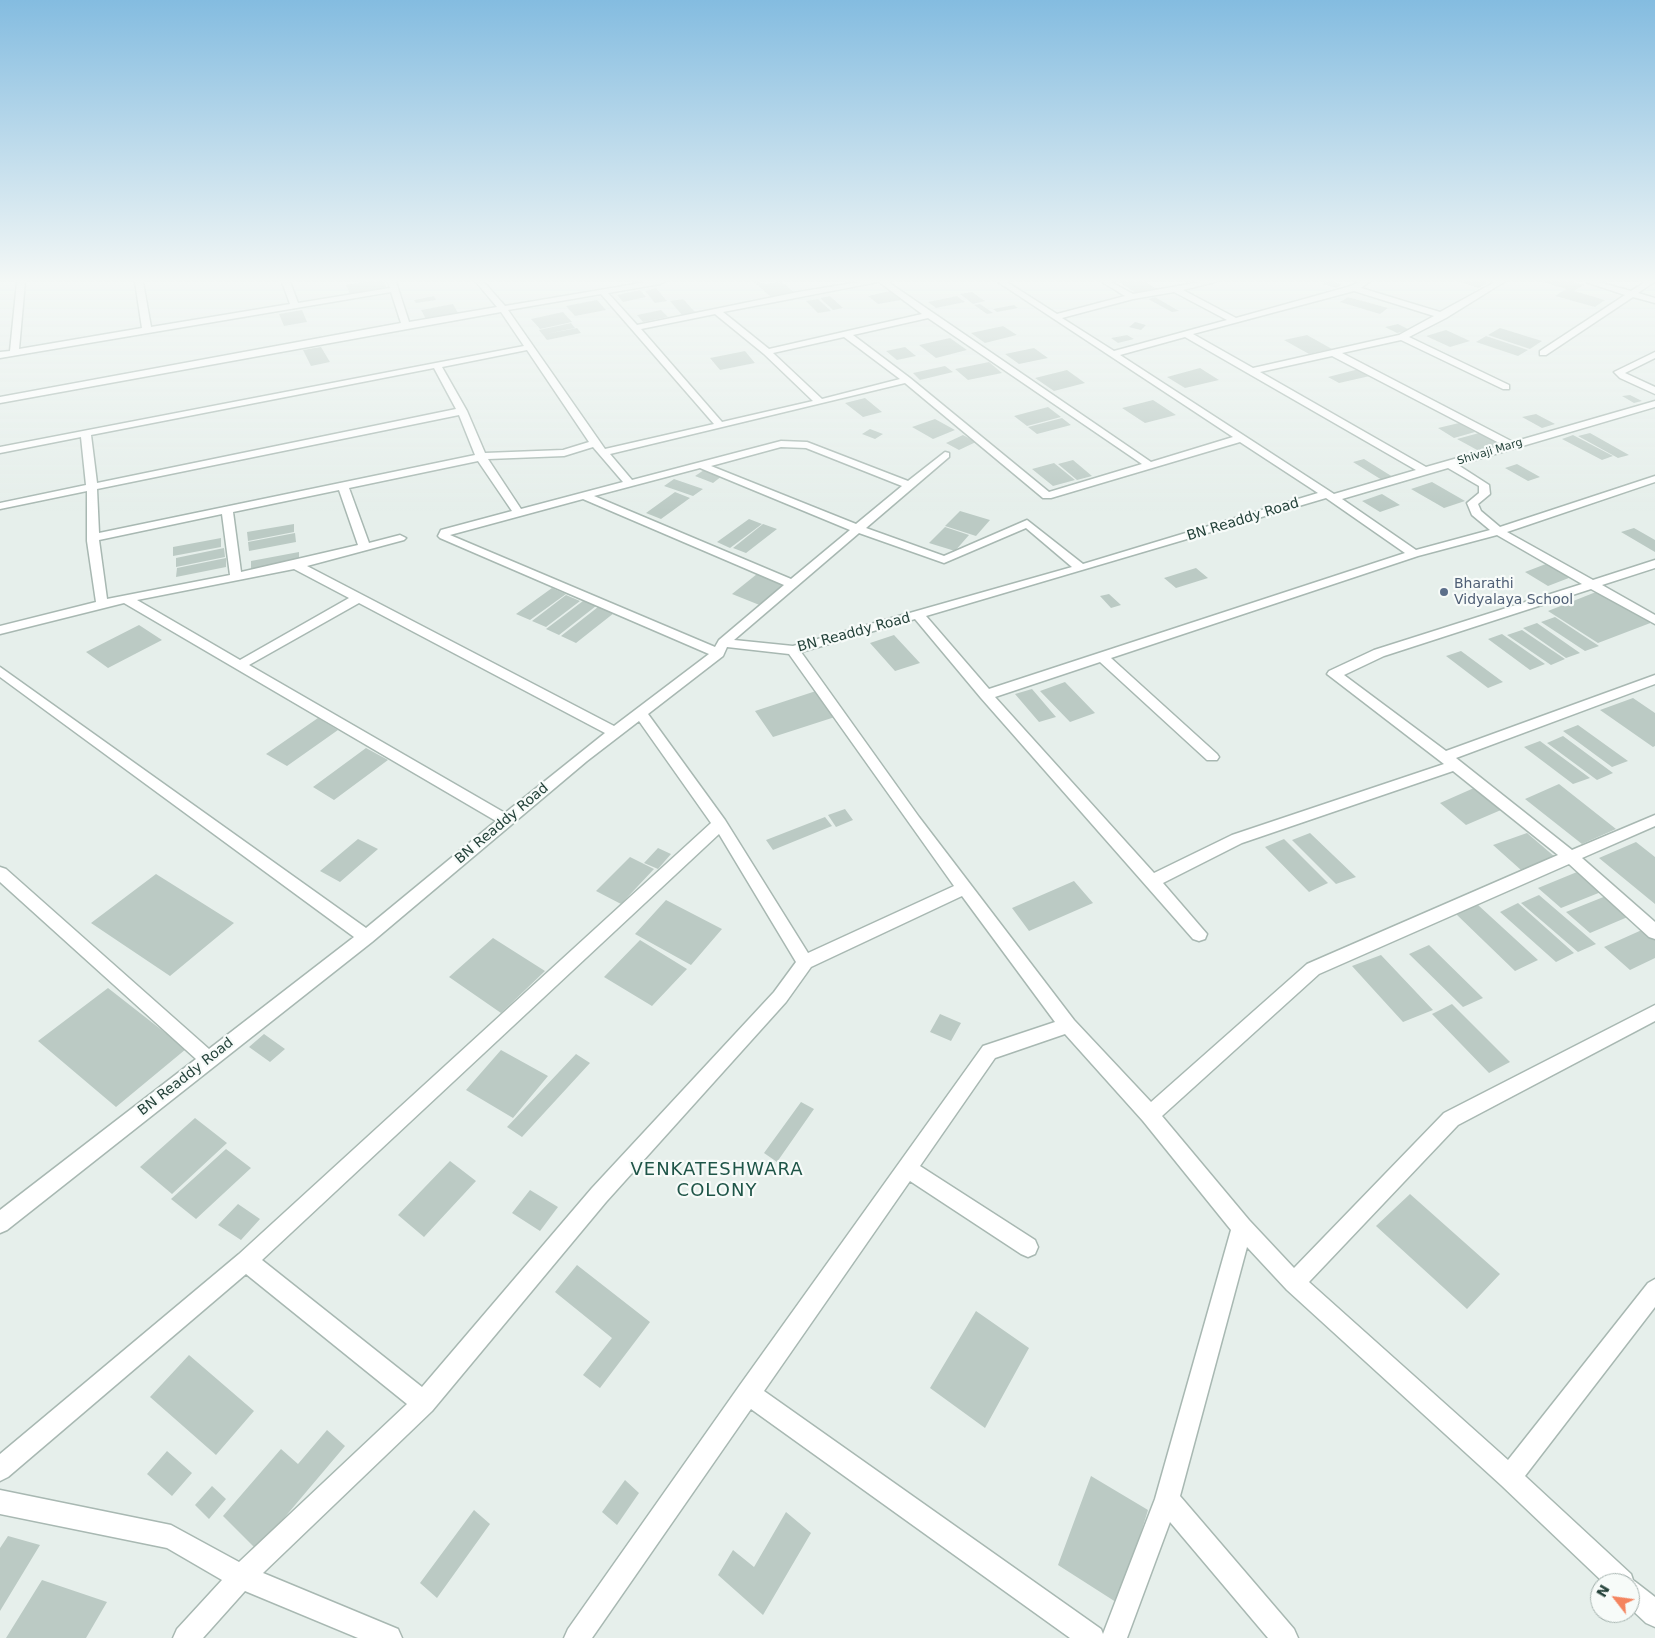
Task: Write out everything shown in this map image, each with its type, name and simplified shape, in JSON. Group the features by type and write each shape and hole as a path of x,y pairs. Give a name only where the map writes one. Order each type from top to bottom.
{"street":[{"path":"0,400 225,358"},
{"path":"0,450 469,358"},
{"path":"537,358 595,443 605,452 630,484"},
{"path":"661,358 720,425"},
{"path":"774,358 820,402"},
{"path":"878,358 1048,496 1241,438"},
{"path":"993,358 1151,466"},
{"name":"BN Readdy Road","path":"1119,358 1330,496"},
{"path":"1229,358 1425,471"},
{"path":"1253,372 1311,358"},
{"path":"1344,358 1510,445"},
{"path":"1447,358 1506,387"},
{"path":"1646,358 1619,372 1623,376 1655,391"},
{"path":"436,364 462,411 481,457 518,512"},
{"path":"605,452 907,380"},
{"name":"Shivaji Marg","path":"1330,496 1425,471 1655,404"},
{"path":"0,506 462,411"},
{"path":"86,433 92,487 93,538 102,604"},
{"path":"910,485 806,445 793,442 451,528 445,532 444,536 720,648 945,455"},
{"path":"93,538 481,457 504,454 564,453 595,443"},
{"path":"1449,464 1484,485 1485,494 1472,503 1476,513 1498,531 1655,620"},
{"path":"702,466 858,529 944,560 1027,523 1081,568"},
{"path":"986,695 1414,554 1498,531 1655,479"},
{"path":"343,486 364,546"},
{"path":"582,495 793,584"},
{"path":"1330,496 1414,554"},
{"name":"BN Readdy Road","path":"0,1223 366,936 582,758 617,733 640,712 720,648 793,650 918,616 1330,496"},
{"path":"227,509 236,576"},
{"path":"0,630 102,604 296,565 400,538"},
{"path":"1655,564 1379,653 1334,674 1450,761 1571,857 1655,932"},
{"path":"296,565 617,733"},
{"path":"240,665 358,598"},
{"path":"126,599 507,820"},
{"path":"918,616 1151,882 1199,934"},
{"path":"793,650 964,888 1068,1025 1150,1115 1242,1227 1294,1283 1509,1477 1611,1573"},
{"path":"1102,657 1212,757"},
{"path":"0,671 366,936"},
{"path":"1151,882 1237,839 1450,761 1655,679"},
{"path":"640,712 720,824 805,962"},
{"path":"1150,1115 1313,969 1655,820"},
{"path":"0,1469 246,1261 720,824"},
{"path":"0,873 208,1059"},
{"path":"186,1638 241,1577 424,1403 599,1195 780,997 805,962 964,888"},
{"path":"1294,1283 1451,1119 1655,1012"},
{"path":"577,1638 989,1052 1068,1025"},
{"path":"907,1168 1028,1247"},
{"path":"1114,1638 1167,1499 1242,1227"},
{"path":"246,1261 424,1403"},
{"path":"1509,1477 1655,1290"},
{"path":"748,1393 1092,1638"},
{"path":"1167,1499 1285,1638"},
{"path":"0,1502 171,1536 241,1577 389,1638"},
{"path":"1640,1600 1655,1614"}],"building":[{"path":"307,358 328,358 330,362 311,366"},
{"path":"710,358 751,358 755,363 720,370"},
{"path":"1011,358 1046,358 1019,364"},
{"path":"989,362 1002,373 968,380 955,369"},
{"path":"945,366 953,372 920,380 913,373"},
{"path":"1200,368 1219,380 1185,388 1167,377"},
{"path":"1359,369 1370,376 1339,383 1328,377"},
{"path":"1067,370 1085,383 1054,391 1035,378"},
{"path":"1630,395 1642,401 1634,403 1622,396"},
{"path":"865,398 882,412 863,417 845,403"},
{"path":"1153,400 1176,415 1145,423 1122,408"},
{"path":"1048,407 1061,417 1027,426 1014,416"},
{"path":"1536,414 1555,424 1542,428 1522,417"},
{"path":"1062,418 1071,425 1037,434 1028,427"},
{"path":"935,419 955,430 933,439 912,427"},
{"path":"1459,423 1475,432 1454,438 1438,428"},
{"path":"870,429 883,434 875,439 862,434"},
{"path":"1479,433 1501,445 1479,451 1457,439"},
{"path":"1590,433 1629,455 1618,458 1578,436"},
{"path":"963,435 976,442 959,450 946,443"},
{"path":"1573,435 1613,456 1602,460 1562,439"},
{"path":"1364,459 1393,477 1382,480 1353,462"},
{"path":"1073,460 1092,476 1077,480 1058,464"},
{"path":"1054,463 1075,480 1053,486 1032,469"},
{"path":"1517,464 1540,477 1528,481 1505,468"},
{"path":"704,470 722,476 713,483 695,476"},
{"path":"674,479 703,489 693,496 664,486"},
{"path":"1432,482 1465,501 1444,508 1411,489"},
{"path":"675,492 690,498 661,519 646,513"},
{"path":"1382,494 1400,505 1380,512 1362,501"},
{"path":"960,511 990,520 976,536 945,526"},
{"path":"749,519 762,524 730,548 717,542"},
{"path":"294,524 294,532 248,541 247,532"},
{"path":"763,524 777,529 746,553 733,548"},
{"path":"945,527 969,535 955,551 929,543"},
{"path":"1634,528 1655,540 1655,552 1621,532"},
{"path":"295,533 296,542 249,551 248,542"},
{"path":"221,538 221,547 173,556 173,547"},
{"path":"224,548 225,557 176,567 176,558"},
{"path":"299,552 299,560 251,570 251,561"},
{"path":"226,558 226,567 176,577 177,568"},
{"path":"1551,562 1574,576 1548,586 1525,572"},
{"path":"1196,568 1208,578 1176,588 1164,578"},
{"path":"757,574 786,585 762,606 732,594"},
{"path":"552,588 566,594 530,620 516,614"},
{"path":"1601,590 1653,622 1598,643 1548,611"},
{"path":"1109,594 1121,605 1111,608 1100,596"},
{"path":"566,595 580,601 546,627 532,621"},
{"path":"583,601 596,606 559,635 546,629"},
{"path":"598,607 614,613 576,643 561,636"},
{"path":"1555,617 1599,646 1585,651 1541,622"},
{"path":"1537,623 1580,653 1566,658 1523,628"},
{"path":"139,625 162,640 108,668 86,652"},
{"path":"1522,630 1565,659 1551,665 1507,635"},
{"path":"1502,634 1545,664 1530,670 1488,639"},
{"path":"894,635 920,663 895,671 870,643"},
{"path":"1461,651 1503,682 1488,688 1446,656"},
{"path":"1065,682 1095,713 1070,722 1040,691"},
{"path":"1032,689 1056,717 1039,722 1015,694"},
{"path":"819,690 838,716 773,737 755,711"},
{"path":"1633,698 1655,713 1655,746 1653,747 1600,710"},
{"path":"318,718 338,730 287,766 266,754"},
{"path":"1578,725 1628,761 1612,767 1563,731"},
{"path":"1563,736 1613,773 1597,780 1547,743"},
{"path":"1540,741 1590,778 1573,784 1524,747"},
{"path":"366,748 388,760 334,800 313,787"},
{"path":"1559,784 1616,829 1582,844 1525,799"},
{"path":"1474,788 1501,810 1466,825 1440,803"},
{"path":"845,809 853,820 836,827 828,815"},
{"path":"825,817 832,826 773,850 766,840"},
{"path":"1310,833 1356,877 1336,884 1292,840"},
{"path":"1527,833 1555,857 1521,870 1493,845"},
{"path":"358,839 378,849 340,882 320,871"},
{"path":"1284,839 1328,883 1309,892 1265,847"},
{"path":"1636,842 1655,857 1655,904 1599,858"},
{"path":"658,848 671,854 658,869 644,863"},
{"path":"630,857 654,869 621,904 596,891"},
{"path":"1577,872 1601,892 1561,908 1538,888"},
{"path":"156,874 234,923 170,976 91,923"},
{"path":"1074,881 1093,903 1029,931 1012,908"},
{"path":"1539,895 1596,944 1578,952 1521,903"},
{"path":"1606,896 1630,916 1590,933 1566,912"},
{"path":"666,900 722,929 691,965 635,934"},
{"path":"1518,903 1574,953 1556,962 1500,912"},
{"path":"1478,905 1538,960 1515,971 1456,914"},
{"path":"1644,929 1655,938 1655,958 1630,970 1604,947"},
{"path":"493,938 545,971 501,1013 449,977"},
{"path":"640,940 687,969 652,1006 604,977"},
{"path":"1429,945 1483,998 1463,1007 1409,954"},
{"path":"1381,955 1433,1010 1403,1022 1352,966"},
{"path":"108,988 186,1049 116,1107 38,1041"},
{"path":"1452,1004 1510,1062 1489,1073 1432,1014"},
{"path":"940,1014 961,1023 951,1041 930,1032"},
{"path":"264,1034 285,1049 270,1062 249,1047"},
{"path":"501,1050 548,1076 513,1118 466,1090"},
{"path":"576,1054 590,1063 522,1137 507,1127"},
{"path":"801,1102 814,1109 777,1162 764,1153"},
{"path":"195,1118 227,1143 172,1194 140,1167"},
{"path":"226,1149 251,1168 196,1219 171,1199"},
{"path":"450,1161 476,1181 424,1237 398,1215"},
{"path":"530,1190 558,1207 540,1231 512,1213"},
{"path":"1410,1194 1500,1274 1467,1309 1376,1226"},
{"path":"238,1204 260,1219 241,1240 218,1225"},
{"path":"577,1265 650,1322 600,1388 583,1375 612,1338 555,1292"},
{"path":"976,1311 1029,1348 985,1428 930,1388"},
{"path":"189,1355 254,1411 216,1455 150,1397"},
{"path":"327,1430 345,1446 257,1550 223,1516 281,1449 298,1464"},
{"path":"167,1451 192,1473 172,1496 147,1474"},
{"path":"1091,1476 1148,1510 1119,1604 1058,1565"},
{"path":"625,1480 639,1493 617,1525 602,1512"},
{"path":"212,1486 226,1499 209,1519 195,1505"},
{"path":"474,1510 490,1524 437,1598 420,1583"},
{"path":"786,1512 811,1533 763,1615 718,1575 733,1550 754,1567"},
{"path":"8,1536 40,1545 0,1611 0,1548"},
{"path":"42,1580 107,1602 86,1638 6,1638"}],"place":[{"name":"Bharathi Vidyalaya School","path":"1444,592"}],"district":[{"name":"VENKATESHWARA COLONY","path":"717,1180"}]}
